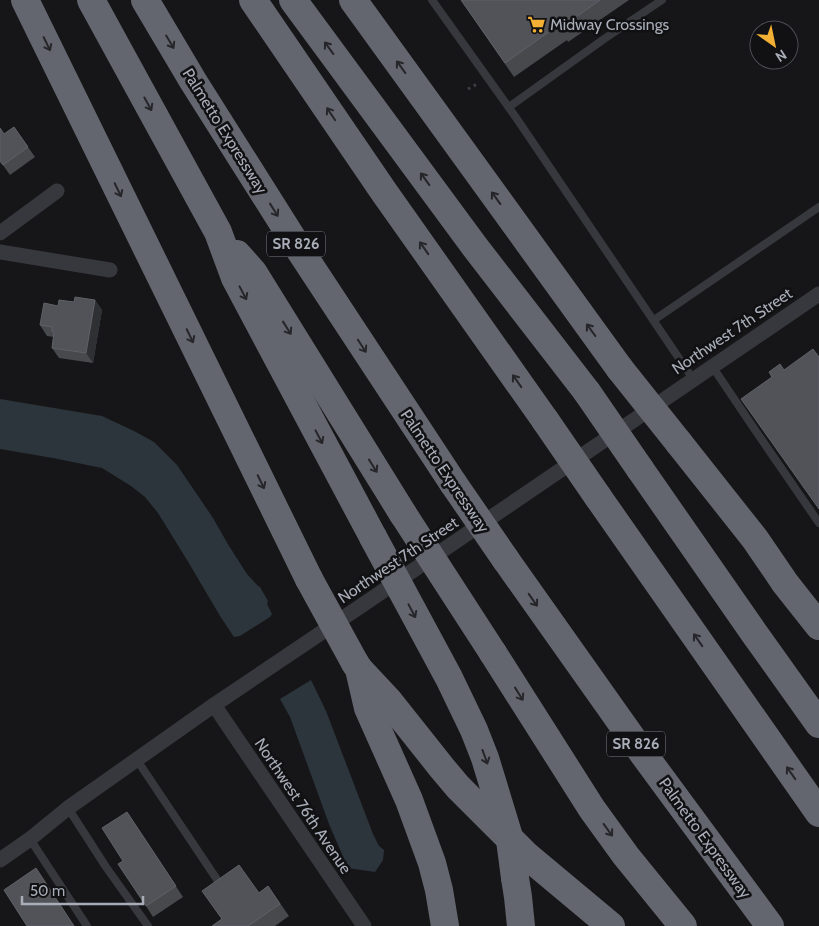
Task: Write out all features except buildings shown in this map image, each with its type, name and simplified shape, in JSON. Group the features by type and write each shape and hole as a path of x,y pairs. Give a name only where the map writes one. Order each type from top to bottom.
{"highway":[{"path":"25,0 309,580 357,666 388,700 458,787 526,855 611,926"},
{"path":"91,0 218,232 235,278 449,678 474,730 491,776 510,840 521,926"},
{"name":"Palmetto Expressway","path":"145,0 301,252 453,483 638,747 770,926"},
{"path":"253,0 379,184 819,813"},
{"path":"293,0 475,246 587,392 754,634 819,724"},
{"path":"353,0 620,369 755,539 784,583 819,626"},
{"path":"218,232 252,272 403,514 592,809 626,856 683,926"},
{"path":"640,469 747,599 819,695"},
{"path":"755,539 793,576 819,606"},
{"path":"357,666 368,708 422,833 439,890 443,923"}],"street":[{"path":"0,233 57,191"},
{"path":"0,252 110,270"},
{"name":"Northwest 7th Street","path":"0,860 30,839 68,808 214,705 819,294"},
{"name":"Northwest 76th Avenue","path":"214,705 364,926"}],"lane":[{"path":"432,0 509,107 693,379"},
{"path":"509,107 604,38 662,0"},
{"path":"654,320 819,207"},
{"path":"712,366 819,522"},
{"path":"137,760 223,888"},
{"path":"68,808 106,867 148,926"},
{"path":"30,839 88,926"}],"path":[{"path":"468,89 479,82"}],"shaded area":[{"path":"0,399 102,416 154,442 177,465 213,518 247,574 260,587 268,601 267,604 272,614 270,617 240,636 234,637 158,513 145,497 131,486 102,468 0,449"},
{"path":"311,680 326,711 373,834 379,846 384,850 383,860 375,872 348,868 329,824 290,717 280,699"}],"place":[{"name":"Midway Crossings","path":"536,24"}]}
